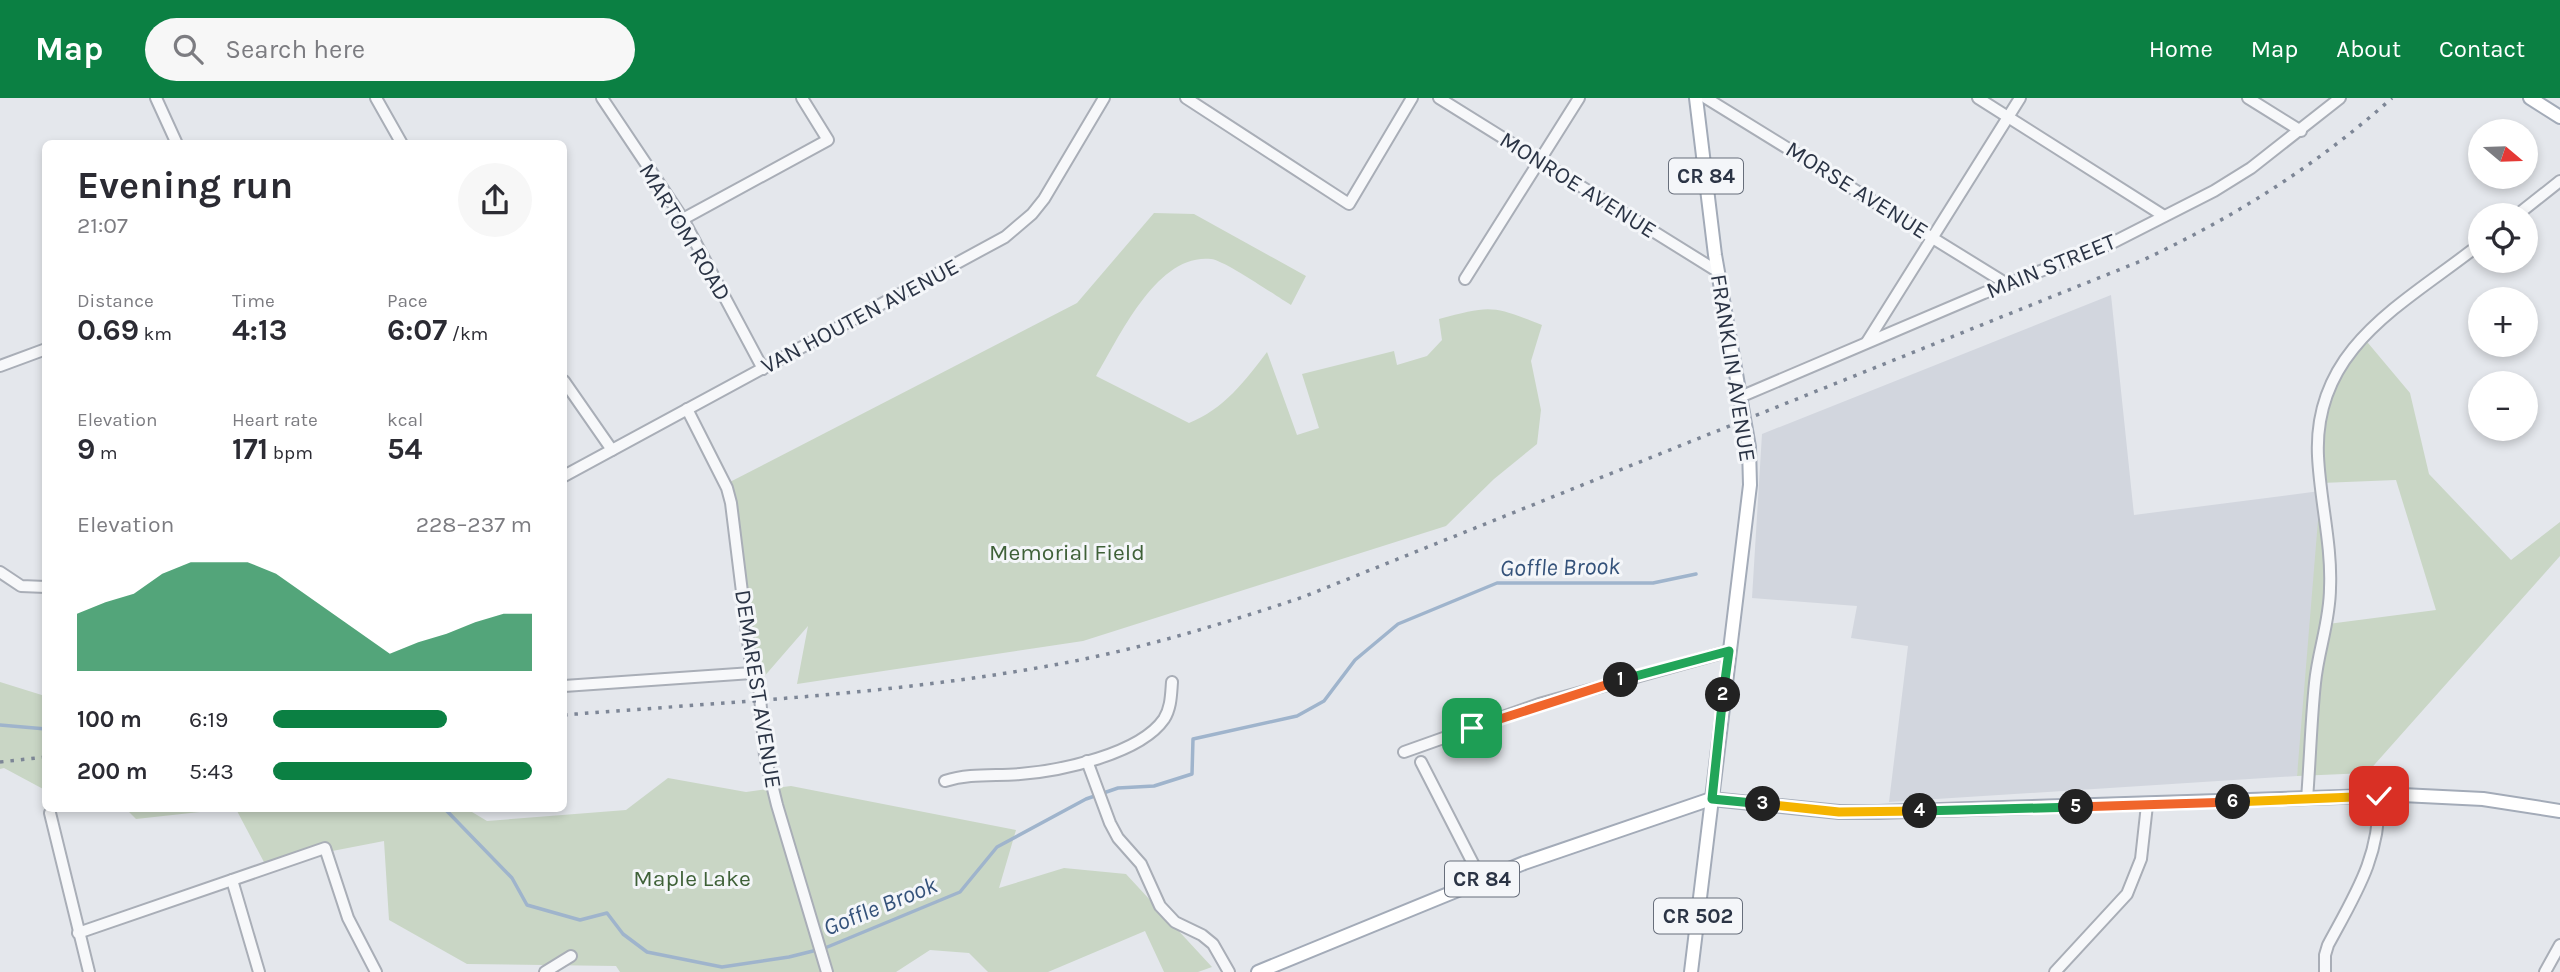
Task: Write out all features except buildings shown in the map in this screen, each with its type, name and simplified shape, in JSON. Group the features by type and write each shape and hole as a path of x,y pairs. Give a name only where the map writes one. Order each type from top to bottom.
{"main road":[{"name":"FRANKLIN AVENUE","path":"1690,972 1750,485 1749,447 1717,271 1696,98"},
{"path":"2530,98 2560,117"},
{"path":"1712,799 1839,812 2448,796 2560,811"},
{"name":"CR 84","path":"1258,972 1356,934 1481,879 1712,799"}],"street":[{"path":"156,98 175,140"},
{"path":"376,98 400,140"},
{"name":"MARTOM ROAD","path":"602,98 683,219 763,369"},
{"path":"683,219 828,140 802,98"},
{"name":"VAN HOUTEN AVENUE","path":"567,474 996,243 1019,227 1044,199 1104,98"},
{"path":"1186,98 1349,204 1412,98"},
{"name":"MONROE AVENUE","path":"1439,98 1717,271"},
{"path":"1465,279 1579,98"},
{"name":"MORSE AVENUE","path":"1706,98 2007,284"},
{"path":"1978,98 2164,216"},
{"path":"1867,342 2020,98"},
{"path":"2248,98 2301,131"},
{"name":"MAIN STREET","path":"1740,397 2007,284 2110,244 2251,168 2340,98"},
{"path":"2532,203 2560,181"},
{"path":"2308,799 2315,684 2330,587 2318,455 2318,430 2325,394 2340,363 2364,335 2468,253"},
{"path":"0,366 42,350"},
{"path":"567,386 612,450"},
{"name":"DEMAREST AVENUE","path":"687,409 727,488 731,503 752,673 759,685 765,756 827,972"},
{"path":"0,572 21,586 42,587"},
{"path":"1404,752 1539,704 1729,651"},
{"path":"567,686 752,673"},
{"path":"945,781 974,774 1051,770 1123,749 1156,728 1168,710 1172,682"},
{"path":"1087,761 1110,823 1118,838 1141,864 1160,906 1175,922 1202,934 1213,944 1229,972"},
{"path":"1421,762 1481,879"},
{"path":"2325,972 2328,945 2372,859 2378,828 2379,796"},
{"path":"2055,972 2127,894 2140,866 2147,805"},
{"path":"50,813 89,972"},
{"path":"78,933 325,848 348,918 376,972"},
{"path":"232,880 259,972"},
{"path":"2545,972 2560,945"},
{"path":"545,972 571,956"}],"shaded area":[{"path":"2111,295 2134,515 2320,491 2321,605 2297,776 1889,802 1908,646 1851,638 1857,606 1752,598 1762,434"}],"green space":[{"name":"Memorial Field","path":"1154,213 1194,214 1306,276 1291,305 1218,261 1192,261 1174,269 1142,300 1096,376 1189,423 1223,402 1267,352 1297,435 1319,428 1302,374 1394,351 1397,365 1427,356 1442,340 1439,319 1491,309 1542,325 1531,361 1541,410 1537,444 1494,479 1446,526 1083,641 797,684 808,626 756,686 726,484 1077,303"},
{"path":"2363,337 2410,393 2429,474 2511,560 2560,522 2560,556 2367,773 2297,776 2320,496 2328,624 2436,610 2396,480 2321,483 2329,387"},
{"path":"0,682 42,695 42,788 4,768 0,769"},
{"name":"Maple Lake","path":"668,778 746,792 791,786 1016,830 999,888 1064,868 1126,874 1212,967 1198,972 1164,972 1145,931 1048,972 988,972 969,953 930,950 896,972 620,972 616,966 467,964 389,920 384,841 265,864 238,812 472,812 487,821 626,810"},
{"path":"129,812 200,812 136,819"}],"waterway":[{"name":"Goffle Brook","path":"448,812 512,878 527,905 580,920 607,913 623,934 647,952 722,967 789,957 825,948 960,892 997,847 1086,799 1118,788 1154,786 1192,774 1193,739 1297,716 1324,701 1355,660 1398,624 1497,583 1653,583 1696,574"},
{"name":"Goffle Brook","path":"0,725 42,729"}],"railway":[{"path":"567,715 867,691 988,676 1080,660 1145,645 1303,597 2141,261 2208,227 2272,189 2334,146 2392,98"},
{"path":"0,762 42,757"}],"route":[{"path":"1472,728 1611,682 1729,651 1712,799 1839,812 1994,810 2379,796"}]}
